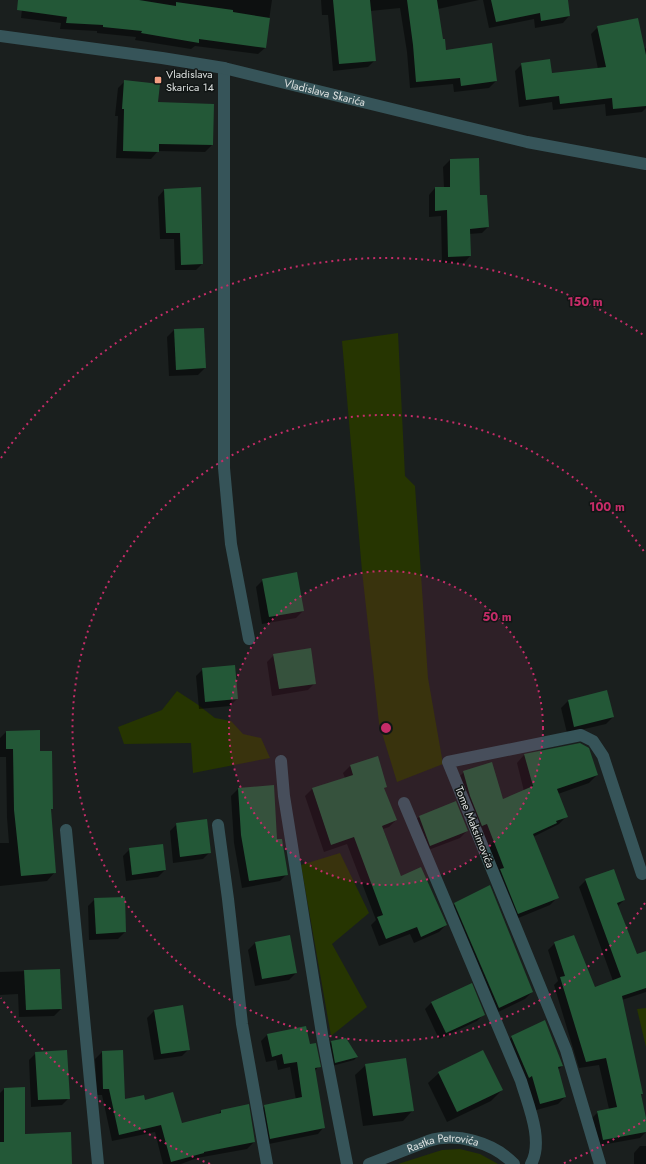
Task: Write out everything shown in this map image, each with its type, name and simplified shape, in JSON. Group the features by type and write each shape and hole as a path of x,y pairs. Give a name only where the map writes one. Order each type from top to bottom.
{"street":[{"name":"Vladislava Skarića","path":"0,36 224,68 527,142 646,164"},
{"path":"224,68 224,468 231,544 249,639"},
{"name":"Tome Maksimovića","path":"600,1164 566,1050 448,762 581,735 593,741 603,756 642,874"},
{"path":"281,761 284,796 323,1040 347,1164"},
{"path":"404,803 521,1081 532,1118 537,1147 531,1164"},
{"path":"218,825 242,1024 266,1164"},
{"path":"66,830 98,1164"},
{"name":"Rastka Petrovića","path":"369,1164 428,1141 448,1137 464,1139 481,1144 495,1150 514,1164"}],"green space":[{"path":"398,333 405,476 415,486 428,678 443,764 397,782 379,723 362,571 342,341"},
{"path":"177,691 215,718 231,721 243,734 261,738 270,758 193,773 191,743 124,744 118,727 162,710"},
{"path":"340,853 369,913 332,944 367,1007 331,1036 301,865"},
{"path":"646,1008 646,1047 637,1009"},
{"path":"460,1149 480,1154 498,1164 398,1164 442,1150"}],"building":[{"path":"18,0 139,0 176,6 176,2 233,10 233,12 270,18 266,48 199,39 199,43 141,33 142,31 103,27 103,25 66,23 67,17 17,10"},
{"path":"333,0 370,0 376,61 339,64"},
{"path":"407,0 437,0 446,50 492,43 497,81 461,86 460,78 416,82"},
{"path":"491,0 568,0 570,16 541,21 540,13 496,22"},
{"path":"638,18 646,55 646,106 613,109 612,98 560,104 559,96 526,100 521,63 550,59 552,73 606,67 597,26"},
{"path":"124,80 160,84 158,102 214,104 213,145 159,144 159,152 123,151 124,109 122,109"},
{"path":"479,158 480,195 487,195 489,227 470,229 471,256 448,257 447,210 435,211 435,187 450,187 450,159"},
{"path":"201,187 203,264 181,265 180,233 166,233 164,189"},
{"path":"204,328 206,368 176,370 174,329"},
{"path":"297,572 304,611 269,617 262,579"},
{"path":"311,648 316,684 279,689 273,654"},
{"path":"235,665 238,699 205,702 202,668"},
{"path":"607,690 614,717 574,727 568,700"},
{"path":"40,730 40,751 52,751 53,809 51,809 56,873 21,876 14,810 13,749 6,749 6,731"},
{"path":"580,743 589,748 598,775 557,789 568,817 556,821 557,823 533,834 559,898 518,914 500,869 504,868 487,824 482,826 470,796 463,771 492,762 503,799 533,786 524,754"},
{"path":"378,756 387,787 384,788 397,820 382,826 401,876 421,867 447,925 421,937 417,927 386,939 377,917 383,915 354,837 331,845 312,788 353,775 350,765"},
{"path":"274,785 277,839 282,839 288,875 249,881 241,835 238,788"},
{"path":"456,801 468,831 430,846 419,816"},
{"path":"207,819 211,853 180,857 176,823"},
{"path":"163,844 166,870 132,875 129,848"},
{"path":"614,869 625,900 617,903 637,954 646,951 646,988 622,996 643,1094 641,1094 646,1118 646,1132 603,1140 597,1111 617,1107 606,1058 586,1062 560,977 565,976 554,942 574,935 595,987 621,977 585,879"},
{"path":"490,885 533,992 499,1008 454,903"},
{"path":"125,897 126,932 96,934 94,898"},
{"path":"290,935 297,973 262,979 255,942"},
{"path":"60,969 62,1009 26,1010 24,970"},
{"path":"472,983 485,1015 446,1033 431,1002"},
{"path":"183,1005 190,1050 161,1054 154,1010"},
{"path":"545,1020 563,1066 558,1067 566,1097 540,1104 532,1076 529,1078 511,1036"},
{"path":"306,1026 310,1044 316,1043 321,1067 315,1068 325,1128 270,1139 264,1105 302,1097 297,1062 284,1064 282,1054 272,1057 267,1034"},
{"path":"346,1038 358,1057 335,1063 331,1041"},
{"path":"67,1050 70,1099 38,1100 35,1052"},
{"path":"123,1050 125,1099 144,1095 145,1100 173,1092 182,1123 221,1113 221,1110 249,1104 255,1142 204,1152 171,1162 161,1125 119,1135 109,1089 103,1089 102,1051"},
{"path":"483,1050 503,1090 457,1112 438,1072"},
{"path":"406,1058 414,1111 373,1116 365,1064"},
{"path":"25,1087 25,1134 71,1132 72,1164 0,1164 0,1142 4,1142 4,1088"}],"place":[{"name":"Vladislava Skarica 14","path":"158,80"}]}
